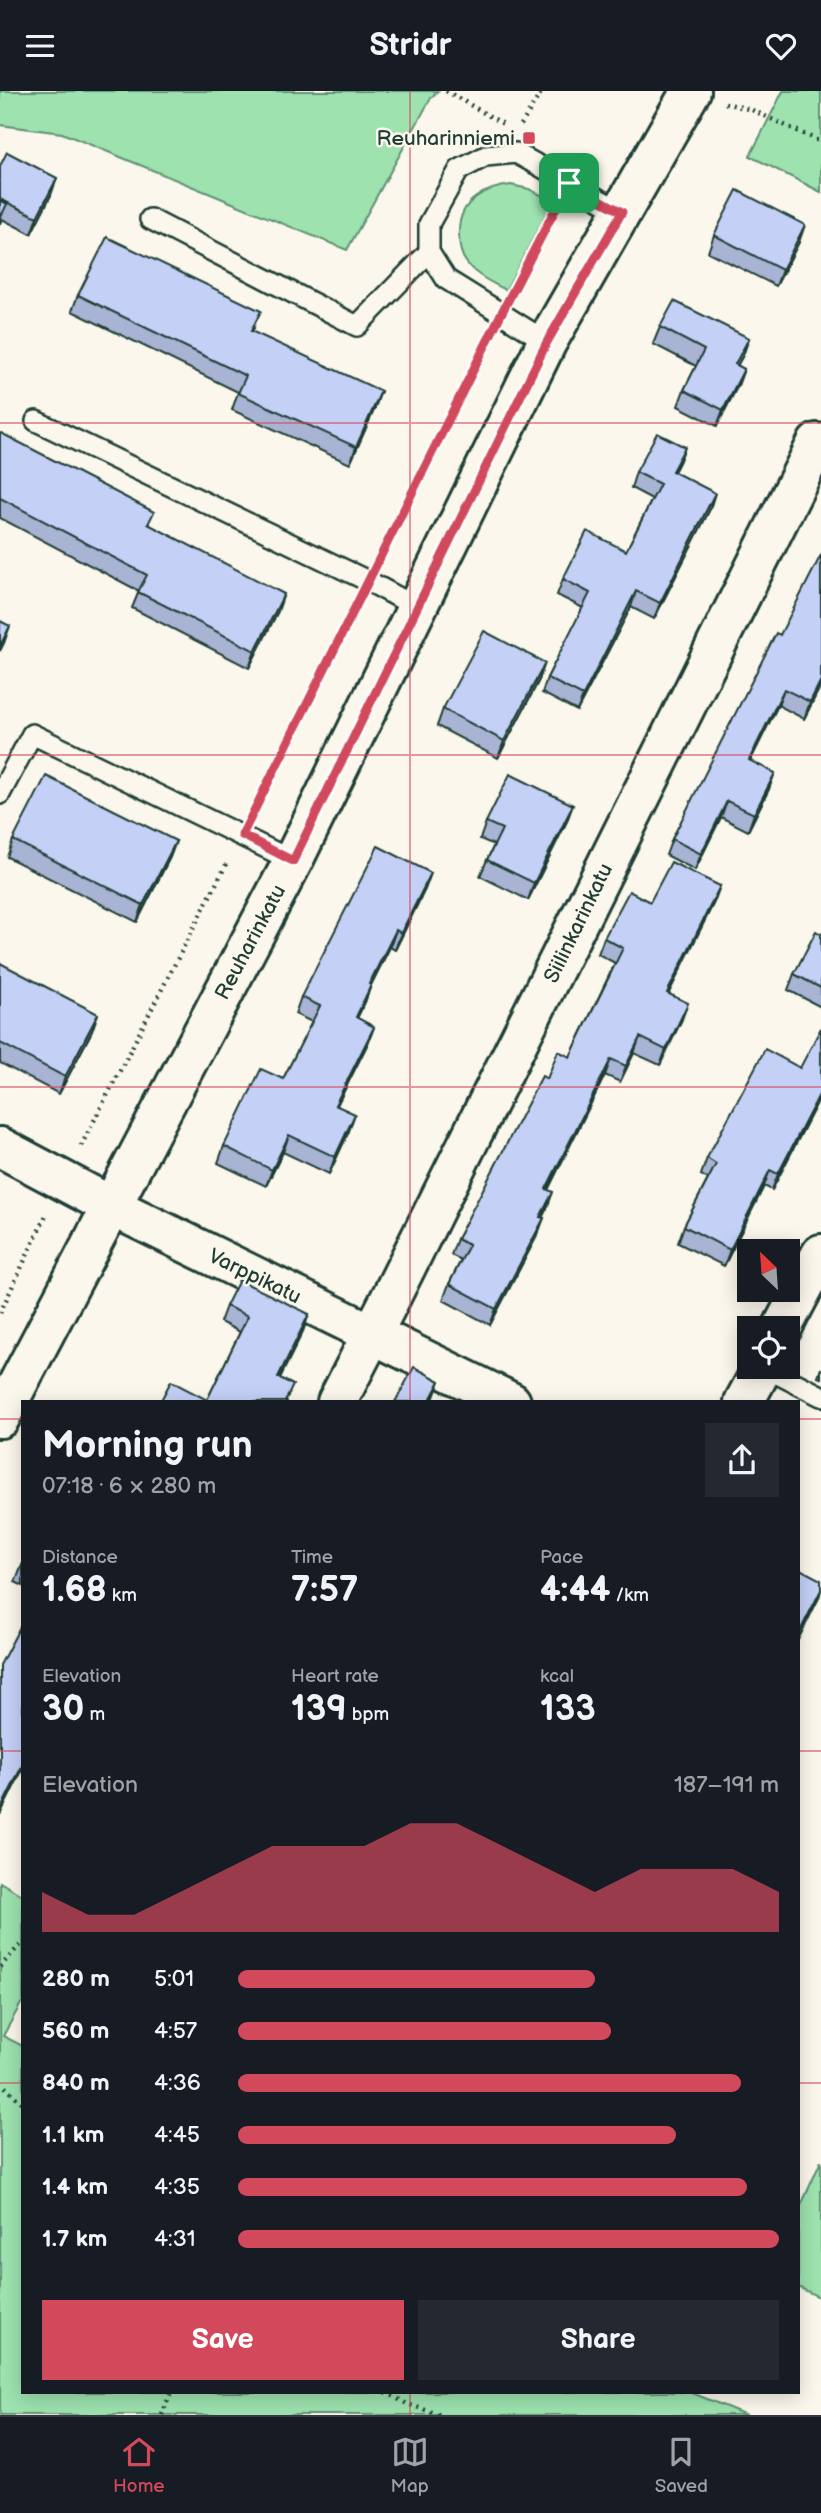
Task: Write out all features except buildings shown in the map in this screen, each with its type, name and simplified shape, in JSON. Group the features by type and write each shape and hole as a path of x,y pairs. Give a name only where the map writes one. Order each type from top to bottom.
{"street":[{"name":"Reuharinkatu","path":"5,1397 111,1206 293,861 547,342 622,212 703,96"},
{"name":"Siilinkarinkatu","path":"338,1400 373,1335 817,443"},
{"name":"Varppikatu","path":"0,1147 111,1206 507,1400"},
{"path":"788,1316 821,1254"},
{"path":"745,1400 756,1379"}],"lane":[{"path":"547,342 446,279 429,252 429,223 459,170 486,156 516,153 622,212"},
{"path":"150,219 357,326 429,252"},
{"path":"36,421 368,581 418,608"},
{"path":"0,795 32,734 293,861"},
{"path":"787,1379 821,1396"}],"path":[{"path":"446,91 506,125"},
{"path":"517,131 542,91"},
{"path":"703,96 752,110 821,142"},
{"path":"0,1313 63,1180 242,835 569,183"},
{"path":"0,1967 21,1944"},
{"path":"0,2082 21,2101"},
{"path":"162,2415 170,2394"},
{"path":"389,2394 407,2405 441,2415"}],"green space":[{"path":"0,91 438,91 431,98 347,250 62,133 0,125"},
{"path":"783,91 821,91 821,192 750,156"},
{"path":"511,185 529,189 553,201 506,290 482,277 467,263 461,250 459,230 460,220 469,203 492,189"},
{"path":"0,1882 21,1895 21,2004 3,2036 21,2045 21,2394 695,2394 746,2415 0,2415"},
{"path":"821,2161 821,2298 800,2288 800,2208"}],"place":[{"name":"Reuharinniemi","path":"529,138"}],"route":[{"path":"569,183 622,212 547,342 293,861 242,835 569,183"}]}
